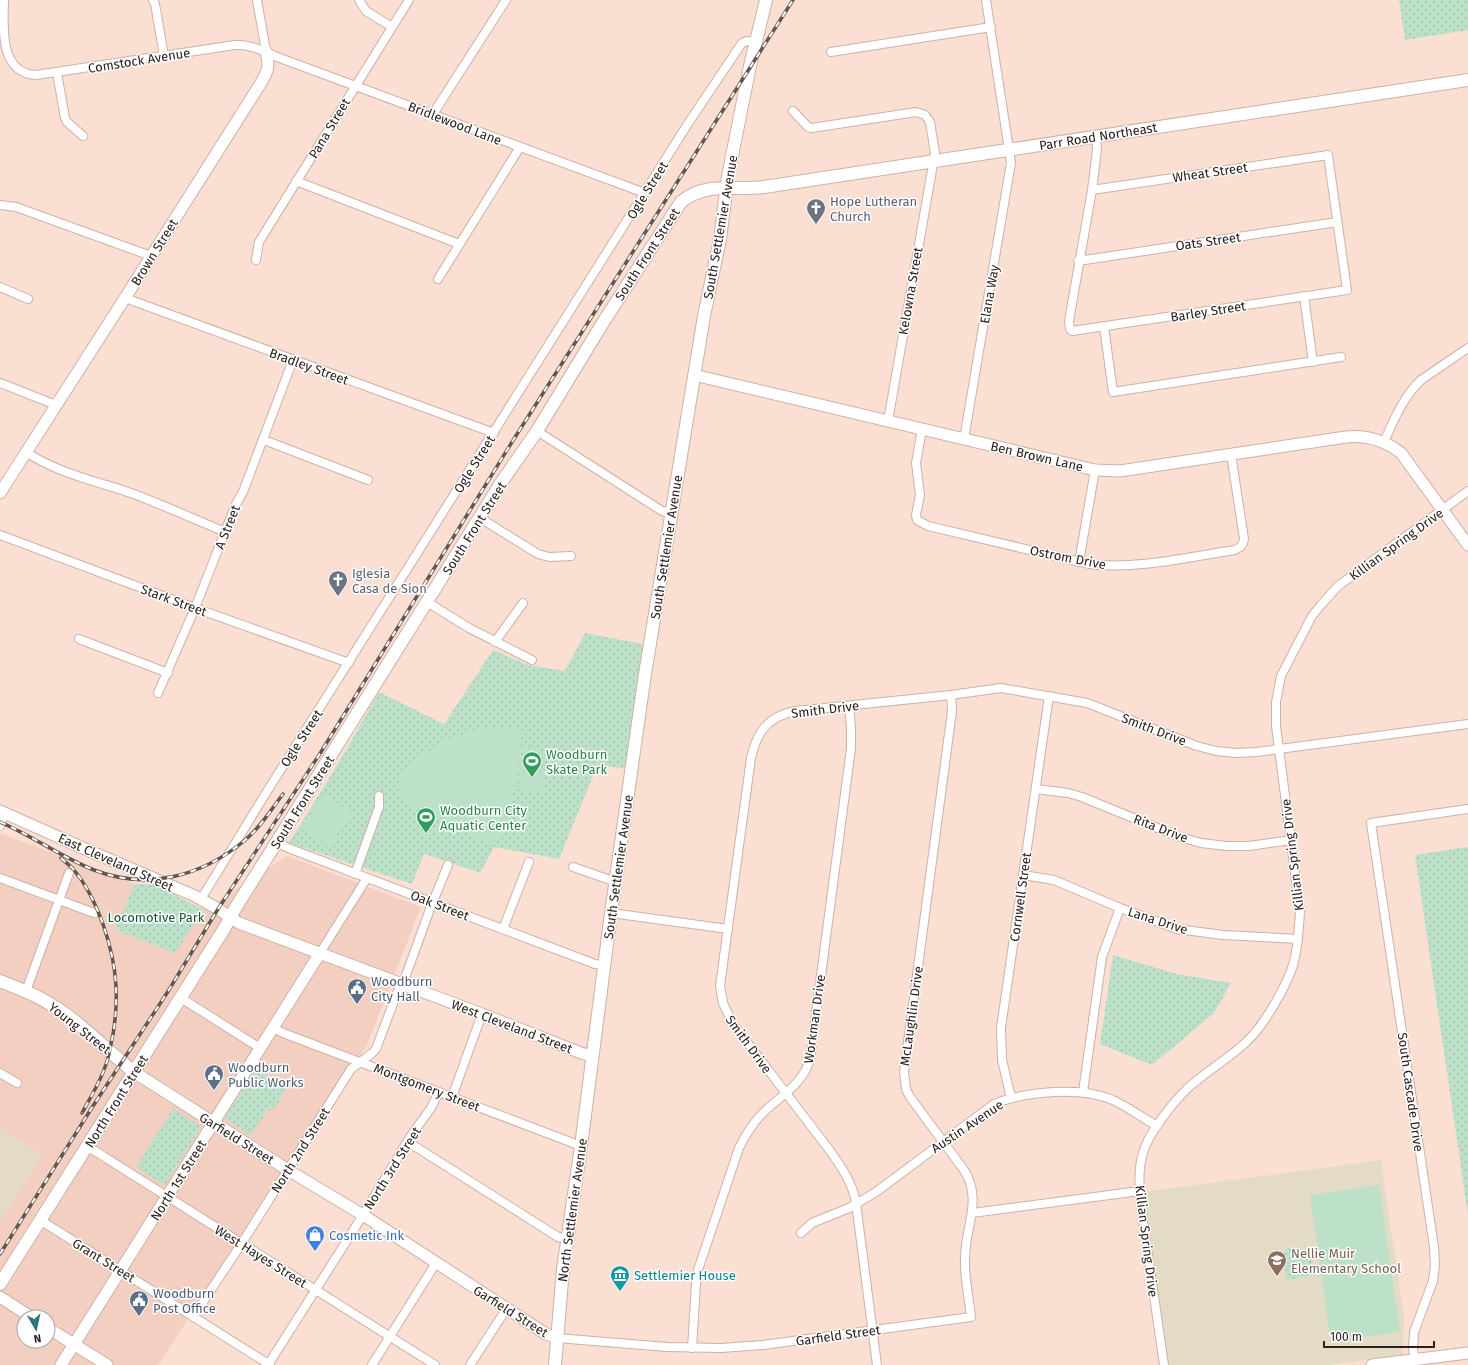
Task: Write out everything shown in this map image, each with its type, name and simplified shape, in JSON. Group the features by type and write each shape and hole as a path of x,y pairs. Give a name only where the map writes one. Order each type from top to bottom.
{"main road":[{"name":"South Settlemier Avenue","path":"592,1056 641,702 671,513 710,282 720,239 728,176 756,40 766,0"},
{"name":"Parr Road Northeast","path":"727,188 764,187 1468,80"},
{"name":"South Front Street","path":"230,918 675,209 687,197 700,191 707,189 727,188"},
{"name":"North Front Street","path":"0,1284 230,918"},
{"name":"Young Street","path":"0,981 26,991 50,1003 134,1072"},
{"name":"North Settlemier Avenue","path":"555,1365 560,1288 581,1146 592,1056"}],"street":[{"name":"Comstock Avenue","path":"4,0 3,50 6,59 13,67 29,75 57,73 238,45 266,51"},
{"path":"153,0 164,56"},
{"name":"Brown Street","path":"0,493 267,72 269,64 257,0"},
{"path":"359,0 366,11 392,27"},
{"name":"Pana Street","path":"256,260 259,242 409,0"},
{"path":"433,114 504,0"},
{"name":"Elana Way","path":"964,439 1011,166 986,0"},
{"path":"831,52 991,27"},
{"name":"Ogle Street","path":"201,899 689,122 742,43 756,40"},
{"name":"Bridlewood Lane","path":"266,51 277,57 645,193"},
{"path":"57,73 65,118 83,136"},
{"name":"Kelowna Street","path":"793,111 808,127 812,128 916,112 921,113 928,118 930,122 935,152 888,421"},
{"path":"1078,261 1092,190 1098,149 1096,137"},
{"path":"438,279 520,147"},
{"name":"Wheat Street","path":"1092,190 1328,155 1337,222"},
{"path":"296,181 459,244"},
{"path":"0,205 16,207 151,256"},
{"name":"Oats Street","path":"1078,261 1337,222"},
{"name":"Barley Street","path":"1078,261 1069,321 1070,329 1072,331 1347,290 1337,222"},
{"path":"0,287 28,299"},
{"path":"1304,296 1313,362"},
{"name":"Bradley Street","path":"125,298 494,433"},
{"path":"1104,327 1113,392 1341,358"},
{"path":"1384,442 1401,406 1415,386 1426,376 1468,348"},
{"name":"A Street","path":"158,693 195,608 236,504 243,492 264,440 293,360"},
{"name":"Ben Brown Lane","path":"694,375 1095,470 1120,471 1356,436 1375,439 1384,442 1401,453 1468,545"},
{"path":"0,382 56,405"},
{"name":"Ostrom Drive","path":"922,429 916,463 920,495 916,515 917,520 928,526 1079,562 1107,566 1140,564 1235,550 1243,544 1243,534 1231,454"},
{"path":"537,430 662,511 671,513"},
{"path":"264,440 368,480"},
{"path":"26,452 46,464 150,500 225,532"},
{"path":"1079,562 1095,470"},
{"name":"Killian Spring Drive","path":"1164,1365 1140,1191 1140,1171 1143,1153 1157,1126 1188,1088 1239,1049 1261,1025 1278,998 1292,967 1298,939 1300,911 1276,726 1276,702 1281,676 1312,616 1338,586 1468,491"},
{"path":"480,518 538,554 549,557 571,556"},
{"name":"Stark Street","path":"0,535 195,608 349,663"},
{"path":"427,602 468,628 532,660"},
{"path":"495,642 523,603"},
{"path":"79,639 168,672"},
{"name":"Smith Drive","path":"877,1365 856,1203 852,1188 839,1164 733,1024 723,1003 720,986 751,758 758,736 768,723 773,719 787,713 1001,688 1087,703 1197,746 1216,751 1236,753 1278,749 1468,724"},
{"name":"McLaughlin Drive","path":"951,695 953,708 904,1072 906,1089 910,1097 970,1180 973,1201 964,1261 971,1317"},
{"name":"Cornwell Street","path":"1011,1098 1002,1060 1001,1028 1049,696"},
{"name":"Workman Drive","path":"692,1348 698,1270 739,1148 747,1132 758,1117 800,1080 810,1060 851,748 849,706"},
{"name":"Rita Drive","path":"1036,789 1068,793 1082,797 1177,836 1201,843 1227,846 1249,846 1291,840"},
{"path":"355,874 379,807 378,796"},
{"name":"South Cascade Drive","path":"1415,1362 1413,1349 1414,1332 1433,1281 1435,1265 1434,1248 1371,823 1468,809"},
{"path":"0,826 3,812"},
{"name":"East Cleveland Street","path":"3,812 201,899 230,918"},
{"name":"Oak Street","path":"277,842 288,848 355,874 596,964 604,965"},
{"path":"503,929 529,862"},
{"name":"North 2nd Street","path":"193,1316 242,1243 351,1069 371,1054 376,1048 396,993 405,978 448,865"},
{"path":"573,867 616,882"},
{"path":"26,991 69,873"},
{"name":"Lana Drive","path":"1023,875 1054,880 1157,923 1177,929 1200,933 1298,939"},
{"path":"0,878 94,913"},
{"path":"320,953 367,878"},
{"path":"1083,1092 1102,957 1120,908"},
{"path":"611,912 728,929"},
{"name":"West Cleveland Street","path":"230,918 239,923 592,1056"},
{"name":"North 1st Street","path":"61,1365 320,953"},
{"path":"181,998 260,1048"},
{"path":"452,1097 482,1014"},
{"name":"Montgomery Street","path":"273,1028 581,1146"},
{"name":"Garfield Street","path":"134,1072 288,1170 363,1215 546,1334 557,1338 667,1348 721,1348 763,1345 971,1317"},
{"path":"0,1073 17,1083"},
{"name":"North 3rd Street","path":"269,1365 408,1142 431,1108 439,1092"},
{"name":"Austin Avenue","path":"801,1233 812,1223 876,1192 994,1104 1011,1098 1044,1092 1083,1092 1114,1101 1157,1126"},
{"path":"408,1142 558,1237 567,1239"},
{"name":"West Hayes Street","path":"87,1146 434,1365"},
{"path":"972,1213 1140,1191"},
{"name":"Grant Street","path":"40,1220 269,1365"},
{"path":"372,1365 436,1263"},
{"path":"0,1297 19,1309"},
{"path":"470,1365 507,1308"},
{"path":"56,1333 108,1365"},
{"path":"1372,1365 1415,1362 1468,1353"}],"shaded area":[{"path":"0,833 135,884 115,930 175,953 204,910 287,856 421,907 367,1045 158,1365 0,1365 0,1220 42,1155 0,1129"},
{"path":"0,1129 42,1155 0,1220"},
{"name":"Nellie Muir Elementary School","path":"1381,1160 1404,1316 1403,1355 1329,1365 1168,1365 1143,1192"}],"green space":[{"path":"1399,0 1468,0 1468,30 1405,40"},
{"path":"585,633 643,644 626,768 597,766 559,859 494,847 480,873 424,854 412,884 289,843 338,764 379,692 444,724 493,650 528,665 565,671"},
{"path":"481,729 523,730 514,789 502,837 490,844 472,837 464,826 411,806 395,786 415,762 429,750 454,737"},
{"name":"Woodburn Skate Park","path":"524,748 541,750 539,766 546,767 543,793 518,789"},
{"path":"323,794 351,812 329,847 301,829"},
{"path":"1468,847 1468,1215 1415,855"},
{"name":"Locomotive Park","path":"135,884 155,885 204,910 175,953 115,930"},
{"path":"1113,955 1177,974 1231,983 1214,1013 1152,1065 1100,1044"},
{"path":"256,1069 287,1089 274,1109 267,1111 251,1135 224,1118"},
{"path":"173,1109 199,1125 200,1129 166,1183 161,1183 136,1167"},
{"path":"1379,1185 1400,1332 1331,1342 1310,1195"},
{"path":"1293,1248 1300,1256 1311,1255 1314,1275 1287,1280 1284,1253 1286,1249"}],"railway":[{"path":"0,1254 93,1106 167,993 218,909 321,752 512,442 793,0"},
{"path":"0,822 94,870 114,876 134,879 154,879 192,871 228,853 244,841 255,830 283,794"},
{"path":"61,858 73,868 90,895 103,925 115,972 115,1018 108,1058 99,1082 82,1113"}],"place":[{"name":"Hope Lutheran Church","path":"816,225"},
{"name":"Iglesia Casa de Sion","path":"338,597"},
{"name":"Woodburn Skate Park","path":"532,778"},
{"name":"Woodburn City Aquatic Center","path":"426,834"},
{"name":"Woodburn City Hall","path":"357,1005"},
{"name":"Woodburn Public Works","path":"214,1091"},
{"name":"Cosmetic Ink","path":"315,1252"},
{"name":"Nellie Muir Elementary School","path":"1277,1277"},
{"name":"Settlemier House","path":"620,1292"},
{"name":"Woodburn Post Office","path":"139,1317"}]}
